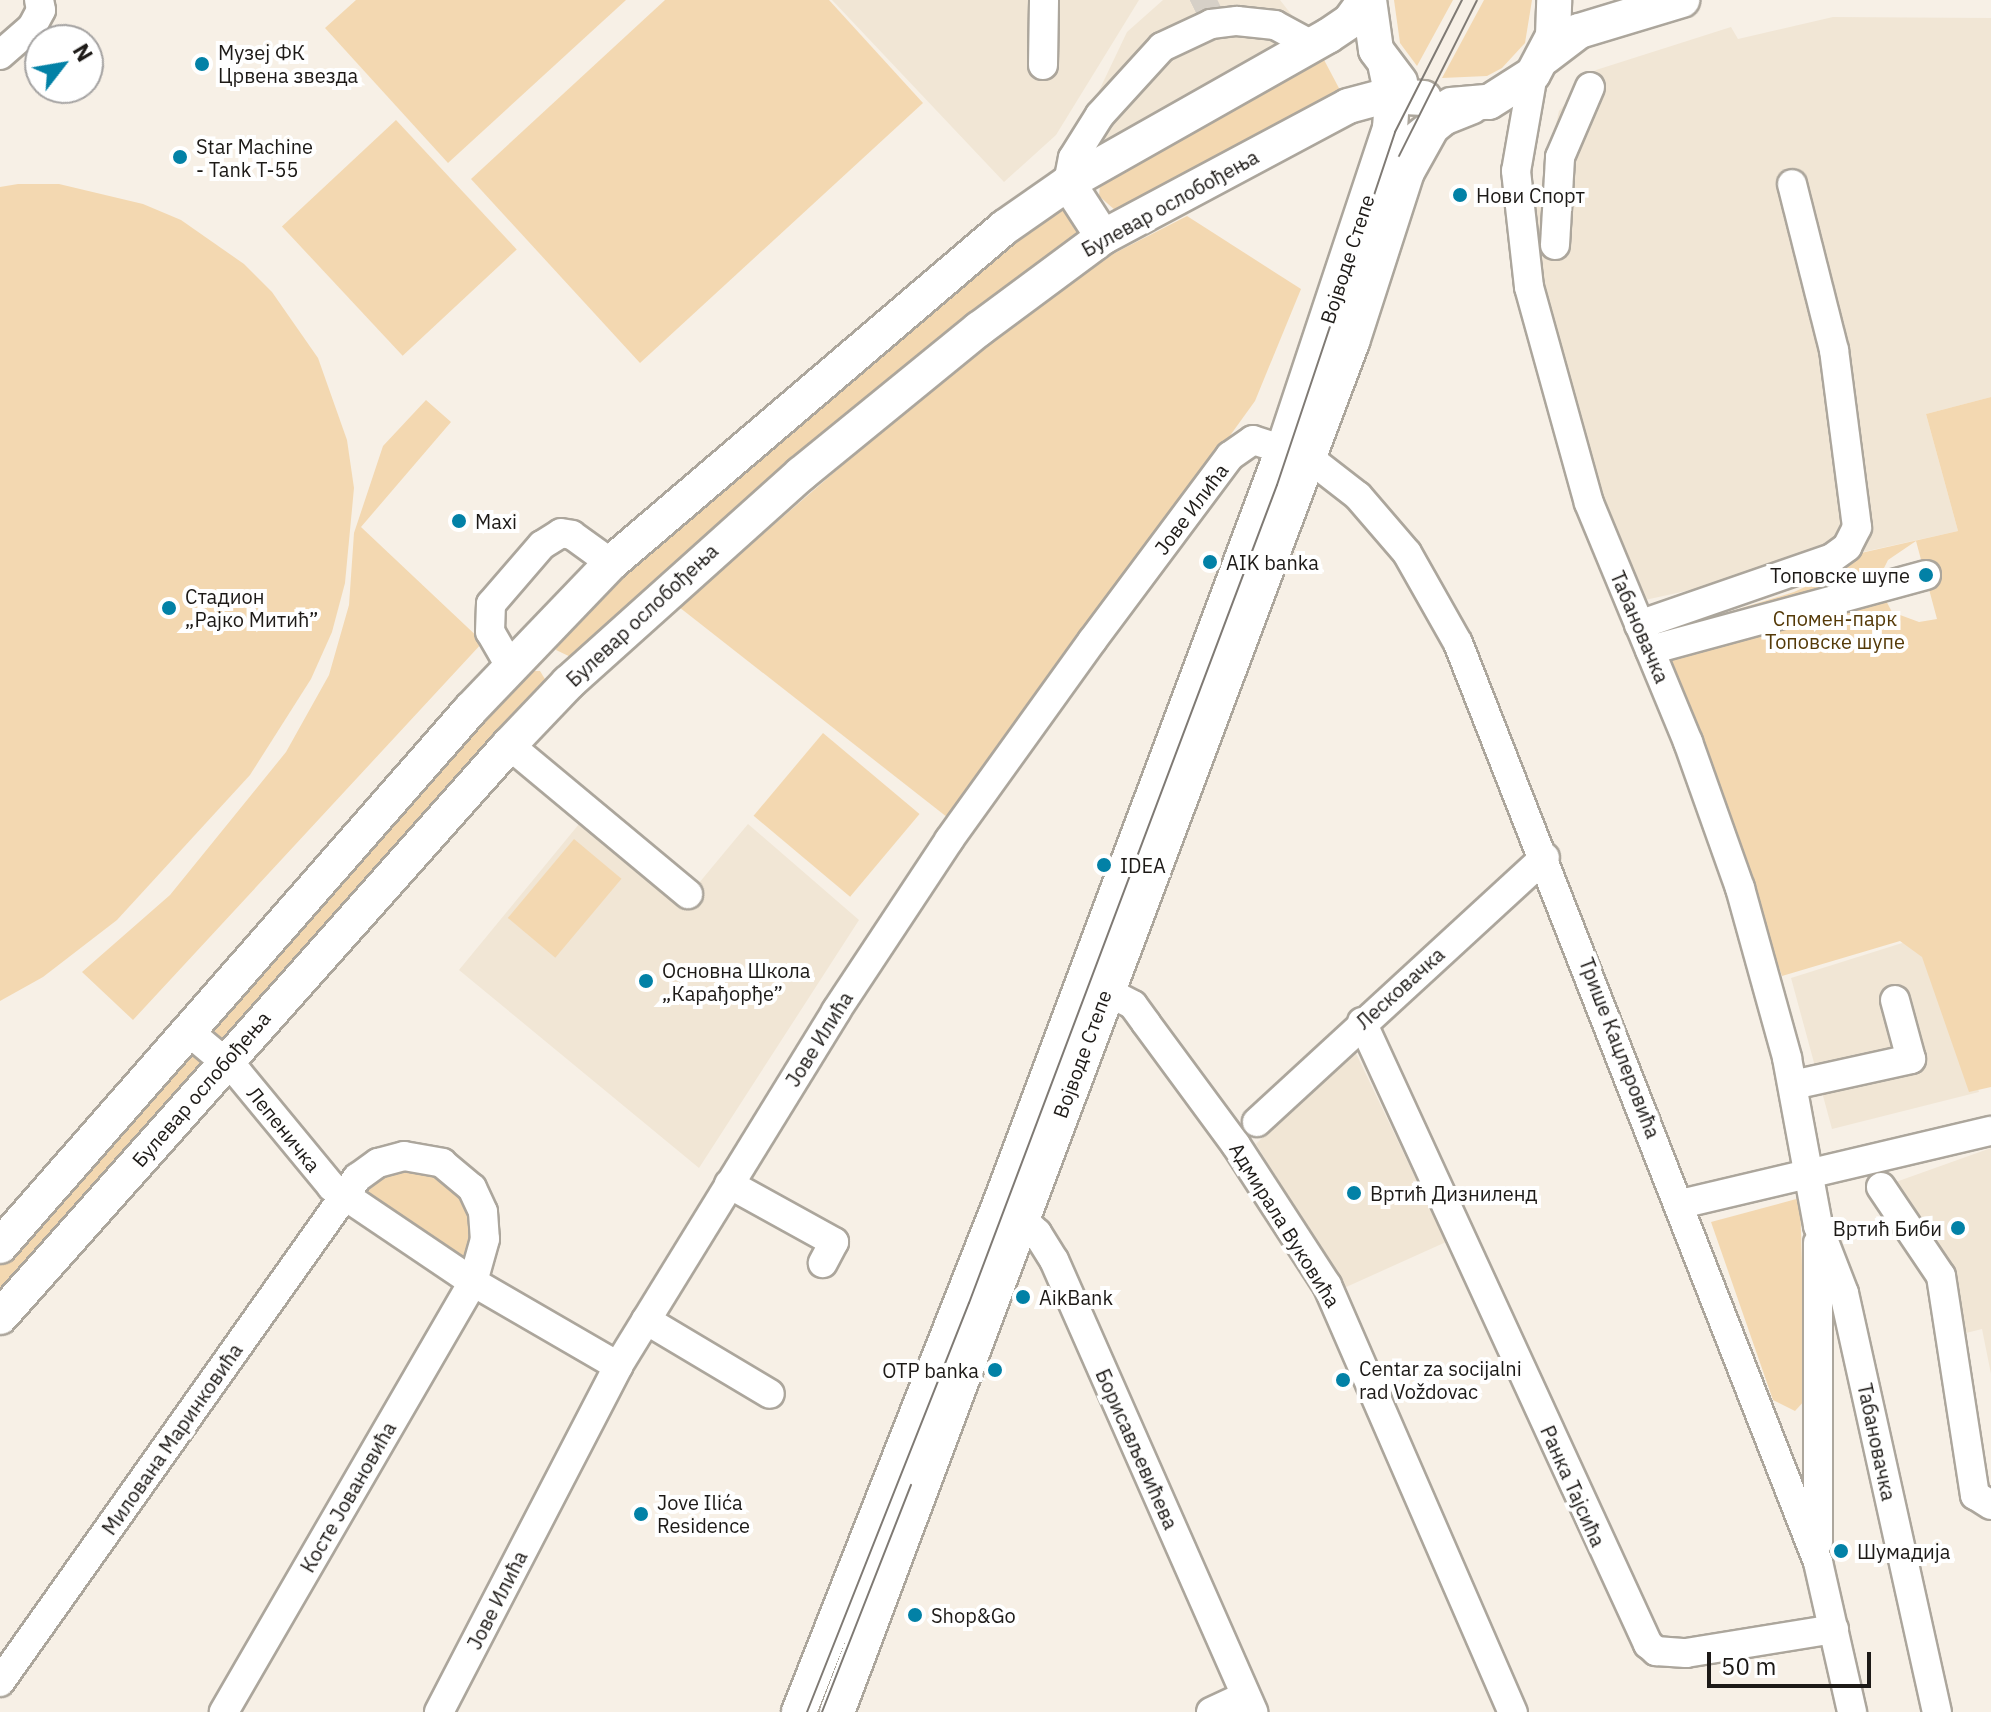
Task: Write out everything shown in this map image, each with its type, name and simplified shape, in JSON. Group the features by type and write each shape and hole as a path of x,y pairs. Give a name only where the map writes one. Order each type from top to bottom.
{"main road":[{"path":"0,1246 519,656 611,563 924,293 1068,183 1312,45 1350,21 1367,0"},
{"path":"1367,0 1372,41 1408,97"},
{"path":"1539,66 1555,26 1554,0"},
{"name":"Булевар ослобођења","path":"0,1317 225,1061 568,683 822,457 979,329 1103,237 1348,106 1408,97 1472,106 1506,96 1579,31 1682,0"},
{"name":"Војводе Степе","path":"849,1704 1011,1209 1193,693 1296,452 1329,397 1340,334 1394,171 1408,97"},
{"name":"Војводе Степе","path":"799,1712 1106,991 1296,452 1390,128 1408,97"},
{"path":"1068,183 1103,237"},
{"path":"519,656 568,683"}],"street":[{"path":"0,55 39,18 39,0"},
{"path":"1043,65 1044,0"},
{"path":"1068,183 1073,158 1100,115 1195,11"},
{"path":"1162,47 1211,24 1269,13 1312,45"},
{"name":"Табановачка","path":"1539,66 1516,171 1529,287 1589,503 1645,638 1740,888 1793,1085 1812,1174 1818,1226 1844,1293 1937,1712"},
{"path":"1555,245 1560,157 1590,87"},
{"path":"1645,638 1832,558 1847,547 1857,527 1834,350 1792,184"},
{"name":"Јове Илића","path":"439,1712 618,1366 729,1184 949,840 1236,449 1253,440 1296,452"},
{"name":"Трише Кацлеровића","path":"1296,452 1383,522 1439,604 1545,857 1818,1562 1852,1712"},
{"path":"519,656 490,632 491,604 542,545 561,533 572,535 611,563"},
{"path":"1645,638 1926,575"},
{"path":"509,745 688,894"},
{"name":"Лесковачка","path":"1257,1122 1362,1022 1545,857"},
{"name":"Адмирала Вуковића","path":"1106,991 1133,1005 1236,1145 1327,1285 1513,1712"},
{"path":"1793,1085 1911,1059 1895,1000"},
{"name":"Ранка Тајсића","path":"1362,1022 1648,1644 1656,1651 1686,1653 1834,1629"},
{"name":"Лепеничка","path":"188,1031 225,1061 344,1196 473,1282 618,1366"},
{"path":"1681,1204 1991,1131"},
{"path":"344,1196 367,1170 391,1159 417,1156 453,1170 472,1188 485,1225 473,1282"},
{"path":"729,1184 834,1242 823,1263"},
{"path":"1881,1187 1941,1276 1975,1495 1991,1505"},
{"name":"Милована Маринковића","path":"0,1682 344,1196"},
{"name":"Борисављевићева","path":"1011,1209 1054,1260 1249,1704"},
{"path":"1818,1226 1818,1562"},
{"name":"Косте Јовановића","path":"224,1712 473,1282"},
{"path":"646,1320 770,1394"},
{"path":"1775,1451 1796,1457 1817,1442"},
{"path":"816,1670 849,1704"},
{"path":"1211,1712 1249,1704"}],"shaded area":[{"path":"832,0 1139,0 1056,135 1004,182"},
{"path":"1163,0 1280,0 1305,32 1065,162 1127,32"},
{"path":"1833,17 1991,18 1991,397 1926,414 1958,531 1645,600 1602,501 1557,357 1532,226 1559,111 1596,70 1731,27 1738,39"},
{"name":"Основна Школа „Карађорђе”","path":"593,807 694,889 748,824 859,920 699,1168 459,970"},
{"path":"1918,938 1935,953 1979,1092 1832,1129 1791,978"},
{"name":"Вртић Дизниленд","path":"1353,1047 1446,1242 1344,1288 1256,1144"},
{"name":"Вртић Биби","path":"1991,1148 1991,1374 1982,1329 1966,1333 1956,1273 1893,1183"}],"green space":[{"path":"356,0 626,0 448,163 325,28"},
{"path":"665,0 829,0 923,103 640,363 471,179"},
{"path":"1394,0 1453,0 1417,66 1400,43"},
{"path":"1484,0 1532,0 1525,43 1502,68 1487,76 1442,78"},
{"path":"1322,56 1341,92 1127,209 1116,211 1099,196 1100,184"},
{"path":"396,120 517,249 403,356 282,226"},
{"name":"Стадион „Рајко Митић”","path":"59,184 143,204 181,220 244,264 272,292 318,358 347,440 354,488 345,583 332,632 311,679 250,775 117,920 43,977 0,1001 0,187"},
{"path":"1062,204 1081,231 1076,236 575,659 556,650 561,629 916,316"},
{"path":"1187,216 1301,289 1255,401 952,821 679,607 905,411 1055,293 1113,254"},
{"name":"Спомен-парк Топовске шупе","path":"1991,397 1991,1087 1969,1092 1922,957 1900,941 1782,976 1660,633 1794,592 1840,571 1861,553 1958,531 1926,414","holes":["1916,541 1937,619 1919,622 1892,612 1883,595 1881,574 1888,560"]},
{"path":"426,400 451,422 361,527 483,642 133,1020 82,972 170,895 286,752 329,675 349,605 354,533 383,446"},
{"path":"524,671 540,671 548,684 226,1041 217,1035 212,1028"},
{"path":"823,733 920,814 850,897 754,816"},
{"path":"574,839 621,879 555,958 508,918"},
{"path":"193,1052 204,1064 0,1305 0,1265 184,1054"},
{"path":"396,1166 450,1176 477,1224 466,1267 359,1192"},
{"path":"1800,1198 1806,1399 1795,1411 1773,1400 1711,1222"}],"tunnel":[{"path":"1195,11 1218,0"}],"tram line":[{"path":"807,1712 969,1303 1277,485 1395,132 1462,0"},
{"path":"1399,156 1477,0"},
{"path":"822,1712 911,1485"}],"place":[{"name":"Музеј ФК Црвена звезда","path":"202,64"},
{"name":"Star Machine - Tank T-55","path":"180,157"},
{"name":"Нови Спорт","path":"1460,195"},
{"name":"Maxi","path":"459,521"},
{"name":"AIK banka","path":"1210,562"},
{"name":"Топовске шупе","path":"1926,575"},
{"name":"Стадион „Рајко Митић”","path":"169,608"},
{"name":"IDEA","path":"1104,865"},
{"name":"Основна Школа „Карађорђе”","path":"646,981"},
{"name":"Вртић Дизниленд","path":"1354,1193"},
{"name":"Вртић Биби","path":"1958,1228"},
{"name":"AikBank","path":"1023,1297"},
{"name":"OTP banka","path":"995,1370"},
{"name":"Centar za socijalni rad Voždovac","path":"1343,1380"},
{"name":"Jove Ilića Residence","path":"641,1514"},
{"name":"Шумадија","path":"1841,1551"},
{"name":"Shop&Go","path":"915,1615"}]}
